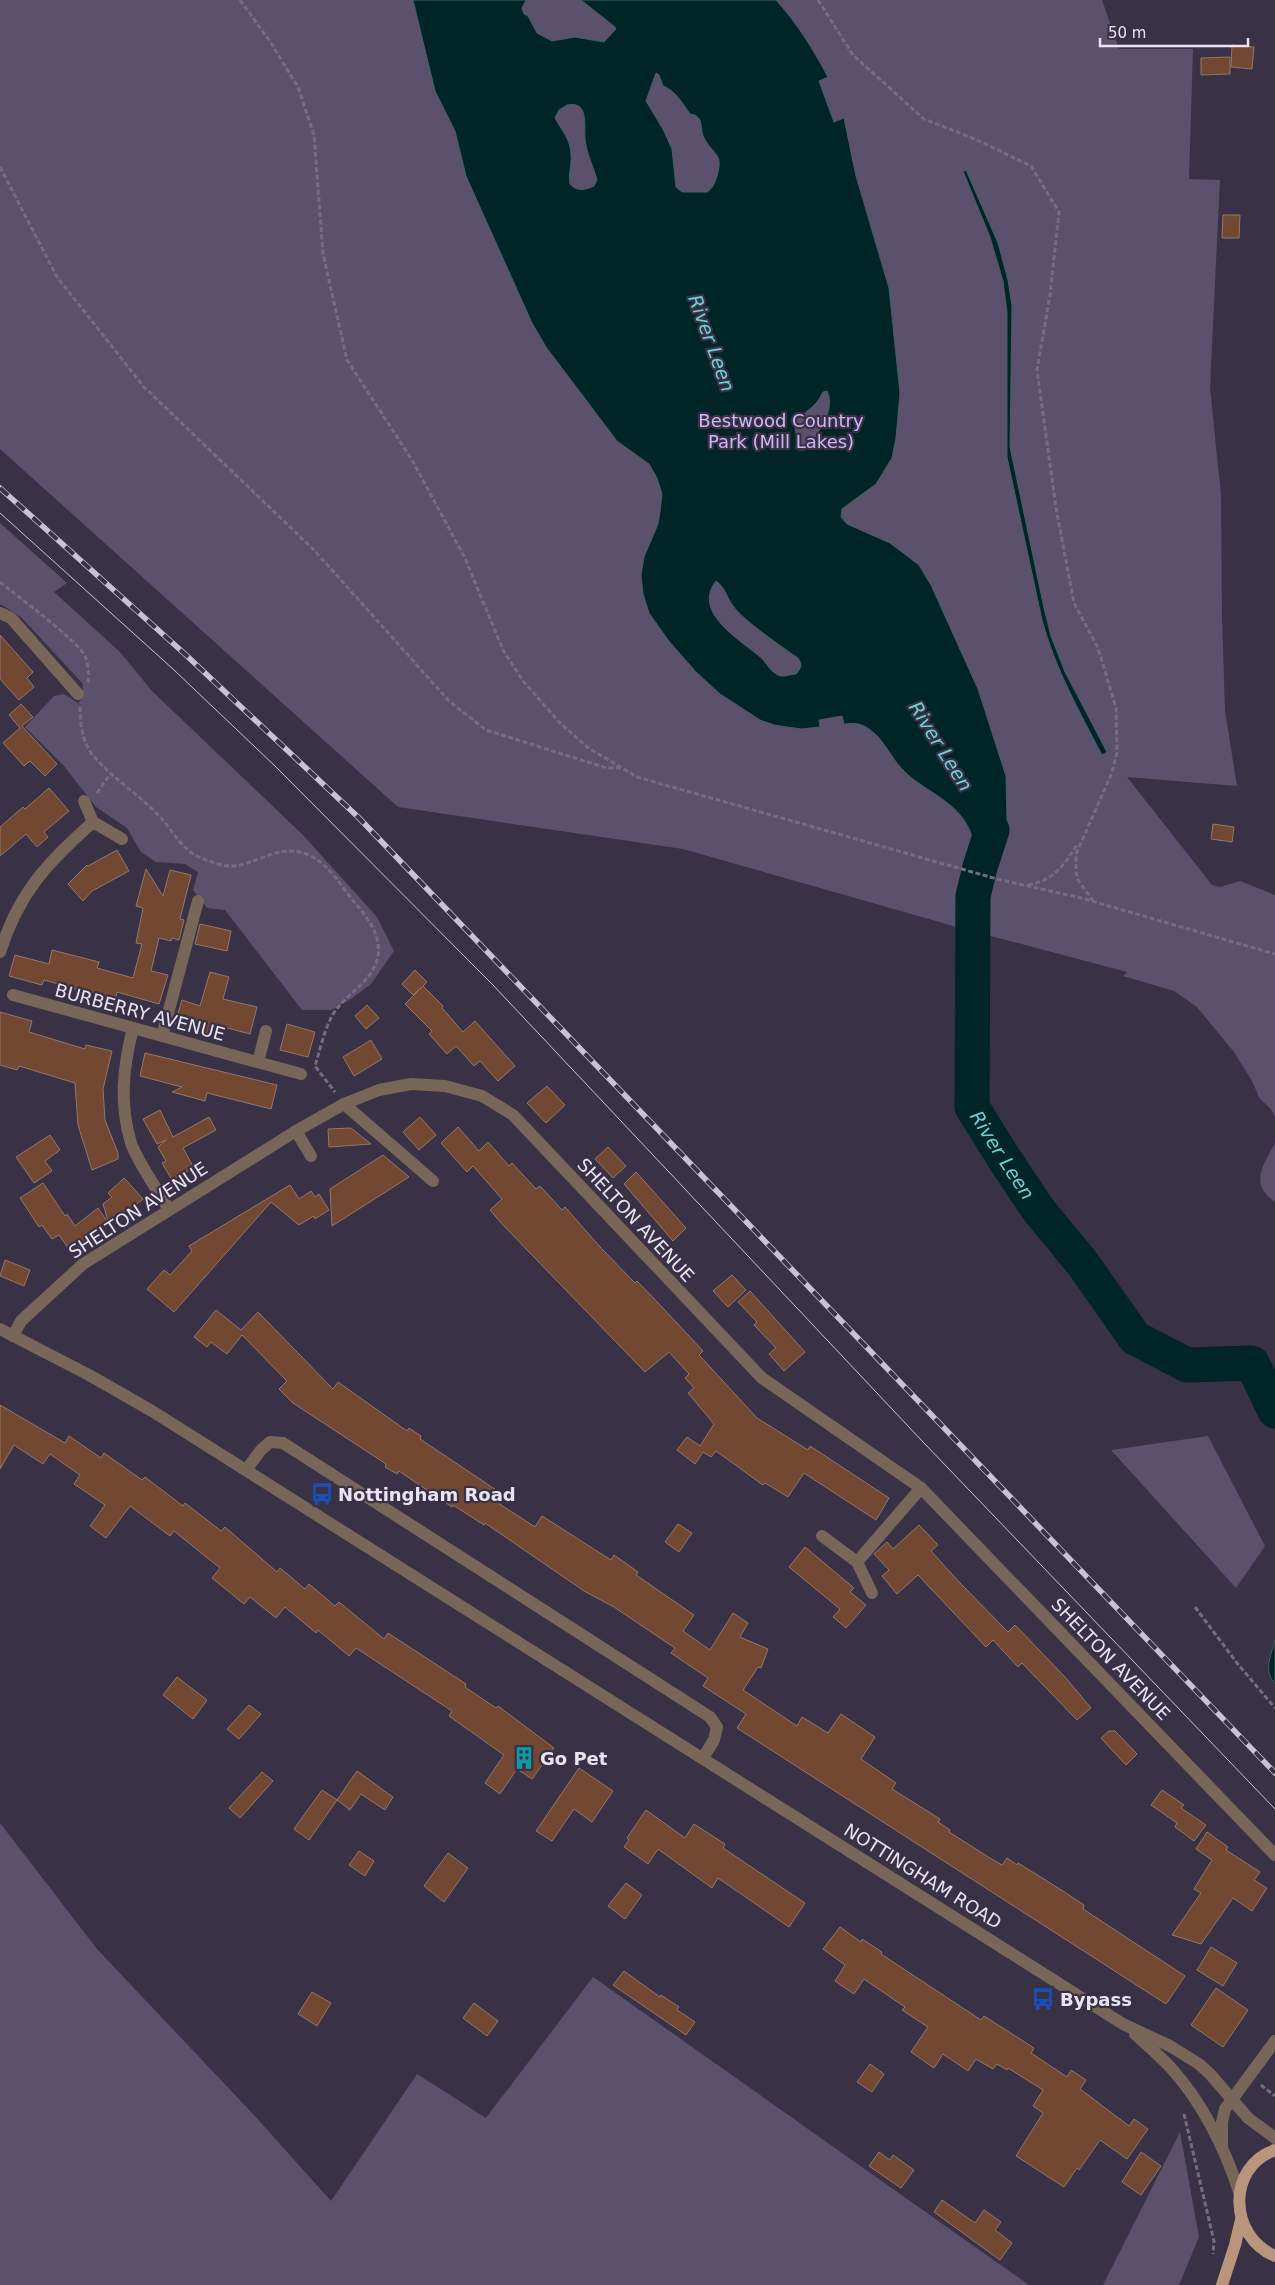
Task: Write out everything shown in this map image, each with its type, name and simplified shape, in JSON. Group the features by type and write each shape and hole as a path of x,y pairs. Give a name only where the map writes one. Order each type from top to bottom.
{"main road":[{"path":"1222,2285 1241,2220 1239,2192 1248,2169 1266,2153 1275,2150"},
{"path":"1241,2220 1250,2238 1265,2252 1275,2256"}],"street":[{"path":"0,613 11,618 82,695"},
{"path":"84,801 93,822 122,839"},
{"path":"0,952 18,906 35,880 57,854 93,822"},
{"path":"162,1036 198,901"},
{"name":"BURBERRY AVENUE","path":"13,995 301,1074"},
{"path":"133,1028 125,1059 122,1097 132,1144 169,1210"},
{"path":"258,1062 266,1031"},
{"name":"SHELTON AVENUE","path":"13,1336 21,1321 83,1264 296,1131 344,1104 379,1090 411,1084 445,1086 482,1096 513,1115 762,1378 921,1488 1275,1854"},
{"path":"344,1104 433,1181"},
{"path":"296,1131 311,1156"},
{"name":"NOTTINGHAM ROAD","path":"0,1329 96,1380 246,1470 1123,2024 1170,2046 1199,2064 1258,2127 1275,2138"},
{"path":"246,1470 261,1450 270,1442 283,1443 710,1717 717,1727 714,1740 703,1758"},
{"path":"857,1562 921,1488"},
{"path":"822,1536 857,1562 872,1593"},
{"name":"NOTTINGHAM ROAD","path":"1123,2024 1157,2054 1183,2082 1222,2148 1239,2192"},
{"path":"1222,2148 1222,2122 1225,2109 1275,2041"}],"path":[{"path":"240,0 269,40 298,86 314,135 323,254 347,360 416,468 465,558 503,650 523,681 560,723 587,747 636,777 708,799 898,849 989,876 1095,902 1275,954"},
{"path":"818,0 853,56 924,119 975,139 1031,166 1060,212 1050,295 1037,370 1056,508 1074,603 1098,648 1116,708 1117,753 1111,775 1076,854 1076,872 1083,889 1095,902"},
{"path":"0,167 57,277 144,387 316,550 449,701 486,730 607,768 621,768"},
{"path":"0,582 71,640 85,655 89,675 82,695 80,726 92,753 111,773 159,816 183,846 199,858 227,866 241,864 270,853 293,851 311,856 325,866 364,914 378,937 378,957 371,972 361,985 341,1003 332,1016 315,1066 344,1104"},
{"path":"84,801 93,798 111,773"},
{"path":"1026,885 1046,881 1062,866 1083,836"},
{"path":"1195,1607 1237,1663 1275,1708"},
{"path":"1183,2112 1214,2241 1212,2259"}],"green space":[{"name":"Bestwood Country Park (Mill Lakes)","path":"0,0 1102,0 1119,49 1193,49 1189,179 1220,180 1210,387 1221,496 1225,711 1237,786 1127,777 1212,885 1220,887 1240,881 1275,895 1275,1117 1271,1109 1260,1099 1252,1081 1234,1052 1197,1007 1174,991 1123,976 1127,972 957,927 683,849 398,807 0,449"},
{"path":"0,523 67,583 54,592 120,652 152,691 303,835 377,917 394,951 371,984 351,999 331,1010 302,1010 225,910 207,908 193,890 198,872 185,864 156,862 141,852 127,828 96,807 64,766 25,727 54,696 64,694 78,703 81,700 83,684 21,617 0,604"},
{"path":"1275,1143 1275,1202 1262,1188 1260,1181 1263,1166"},
{"path":"1208,1436 1265,1546 1236,1588 1111,1450"},
{"path":"0,1823 97,1949 254,2115 331,2201 417,2074 486,2118 593,1977 1029,2285 0,2285"},
{"path":"1180,2132 1199,2237 1179,2285 1103,2285"}],"water":[{"path":"413,0 526,0 522,8 524,14 528,16 537,33 552,41 575,37 604,42 616,29 581,0 776,0 798,27 828,77 819,81 834,122 844,118 856,176 889,288 900,393 896,438 892,458 876,484 842,509 841,517 847,524 890,543 919,565 931,585 978,689 1006,776 1007,819 996,869 966,863 971,851 972,840 964,820 949,804 911,778 894,760 875,733 857,724 844,724 842,716 819,720 820,727 801,729 774,725 760,720 720,694 696,672 668,640 649,613 643,594 641,575 644,557 658,524 660,512 662,494 657,478 649,464 617,441 546,347 532,323 466,176 455,131 435,91","holes":["656,73 659,75 663,86 675,94 690,114 698,117 704,138 718,158 719,163 715,183 707,192 682,192 676,187 672,149 664,131 646,101","567,105 575,105 580,107 583,112 586,145 597,180 594,186 581,190 570,184 571,150 566,136 555,118 559,110","827,391 829,398 829,406 824,422 805,450 799,450 794,422 813,406 823,392","716,581 719,583 738,612 764,634 798,658 801,666 796,674 777,675 762,658 730,633 714,614 710,603 710,592"]},
{"path":"966,170 998,243 1008,280 1012,306 1010,447 1044,608 1051,636 1065,672 1107,752 1102,755 1076,706 1047,638 1042,620 1007,457 1007,312 1003,281 990,237 963,171"},
{"path":"1275,1640 1275,1684 1271,1679 1269,1668"}],"building":[{"path":"1232,45 1254,47 1252,69 1231,67"},
{"path":"1230,57 1230,74 1201,75 1201,58"},
{"path":"1223,215 1240,215 1239,238 1222,238"},
{"path":"0,635 33,672 27,678 34,687 19,700 0,679"},
{"path":"21,704 33,717 22,726 57,764 45,776 30,761 24,766 3,743 20,728 9,715"},
{"path":"49,788 69,811 44,832 48,837 37,847 26,834 0,856 0,827"},
{"path":"1213,824 1234,827 1232,842 1211,839"},
{"path":"117,850 129,871 92,891 83,901 68,884 87,865"},
{"path":"146,869 163,896 170,870 191,875 180,919 184,920 179,940 172,938 171,941 159,938 151,971 168,975 159,1004 117,992 115,1000 44,980 42,985 9,976 15,955 49,964 52,950 99,962 97,968 133,978 142,944 136,943 143,908 136,906"},
{"path":"200,924 231,931 227,951 195,944"},
{"path":"415,970 427,982 423,986 443,1006 442,1008 463,1032 475,1021 515,1066 498,1081 480,1061 474,1066 456,1046 447,1054 429,1034 432,1031 405,1004 422,987 413,995 402,984"},
{"path":"210,972 229,977 223,999 257,1007 250,1034 216,1025 213,1035 175,1024 182,1000 200,1006"},
{"path":"367,1005 379,1018 366,1029 355,1016"},
{"path":"0,1012 32,1021 29,1032 85,1049 86,1045 112,1051 103,1089 105,1120 118,1153 118,1159 92,1170 78,1125 75,1083 19,1066 17,1070 0,1065"},
{"path":"287,1024 315,1032 308,1057 280,1050"},
{"path":"371,1040 382,1059 354,1076 343,1057"},
{"path":"145,1053 277,1085 271,1109 207,1093 205,1101 172,1092 182,1087 140,1076"},
{"path":"547,1086 565,1105 546,1123 527,1103"},
{"path":"160,1110 173,1137 209,1117 216,1130 183,1148 194,1168 172,1180 162,1163 166,1161 158,1147 166,1140 157,1144 143,1119"},
{"path":"420,1117 436,1135 419,1150 403,1132"},
{"path":"458,1127 479,1151 488,1142 509,1166 512,1163 536,1189 540,1186 562,1210 565,1207 601,1248 635,1283 637,1281 703,1351 699,1355 757,1418 808,1450 810,1446 889,1498 876,1520 804,1473 788,1497 765,1483 763,1485 716,1451 711,1457 703,1452 695,1464 677,1450 687,1437 700,1446 714,1424 688,1393 694,1388 685,1378 689,1374 669,1352 645,1372 503,1225 490,1210 502,1199 473,1166 467,1172 441,1143"},
{"path":"351,1128 371,1144 329,1147 328,1129"},
{"path":"50,1135 60,1150 45,1161 52,1171 34,1183 16,1157"},
{"path":"608,1147 626,1166 613,1178 595,1159"},
{"path":"383,1155 409,1177 332,1226 330,1189"},
{"path":"636,1172 686,1228 673,1241 624,1184"},
{"path":"124,1178 143,1199 127,1213 125,1211 109,1224 103,1204 112,1197 108,1193"},
{"path":"43,1183 65,1216 67,1214 75,1226 98,1208 109,1224 71,1252 59,1235 52,1239 42,1225 39,1227 20,1198"},
{"path":"290,1185 299,1199 311,1191 315,1197 319,1194 329,1210 315,1219 314,1216 299,1225 271,1202 174,1312 147,1289 164,1270 170,1275 192,1251 189,1246"},
{"path":"5,1260 30,1270 24,1286 0,1276"},
{"path":"732,1275 746,1290 728,1307 713,1291"},
{"path":"750,1291 805,1352 784,1371 769,1354 776,1348 754,1325 757,1322 738,1302"},
{"path":"216,1310 241,1330 258,1312 333,1389 338,1382 407,1431 409,1428 421,1436 420,1439 502,1494 498,1503 535,1527 542,1516 611,1560 614,1555 638,1572 636,1575 694,1615 683,1631 710,1650 733,1613 748,1623 740,1637 768,1649 761,1668 758,1667 743,1690 797,1726 802,1717 828,1733 841,1714 875,1737 861,1759 896,1783 892,1789 940,1819 938,1822 950,1830 949,1832 990,1858 1002,1865 1007,1858 1063,1891 1084,1905 1083,1909 1185,1976 1166,2004 737,1728 746,1714 703,1686 708,1678 671,1653 675,1648 614,1607 584,1591 485,1523 484,1525 453,1505 452,1507 399,1471 397,1474 385,1467 386,1464 293,1403 279,1389 287,1381 242,1335 227,1354 211,1342 207,1347 194,1337"},
{"path":"0,1405 65,1443 69,1436 101,1458 104,1453 142,1480 145,1477 183,1506 185,1503 221,1531 225,1527 277,1572 280,1568 305,1589 309,1584 335,1606 339,1602 384,1639 388,1633 466,1684 465,1687 496,1708 498,1706 554,1748 532,1779 517,1769 500,1794 485,1783 504,1755 449,1716 452,1711 356,1648 349,1656 318,1630 316,1633 285,1607 276,1618 250,1597 244,1604 212,1578 220,1568 174,1531 170,1536 130,1506 106,1538 90,1526 105,1505 74,1484 80,1475 50,1454 43,1464 14,1445 0,1469"},
{"path":"678,1524 692,1533 679,1552 665,1542"},
{"path":"919,1525 938,1545 931,1551 960,1583 1008,1632 1015,1625 1065,1677 1091,1708 1077,1720 1022,1663 1018,1667 993,1640 986,1647 918,1575 897,1594 882,1576 889,1570 874,1554 887,1542 893,1549"},
{"path":"805,1547 854,1588 850,1592 866,1605 846,1628 833,1617 840,1609 789,1567"},
{"path":"177,1677 207,1700 193,1719 163,1695"},
{"path":"249,1705 261,1714 239,1739 227,1729"},
{"path":"1109,1731 1115,1731 1137,1754 1126,1765 1101,1738"},
{"path":"579,1768 613,1791 592,1822 574,1809 552,1841 536,1831"},
{"path":"357,1771 393,1797 385,1810 361,1794 350,1810 337,1800"},
{"path":"262,1772 273,1781 240,1818 229,1808"},
{"path":"322,1790 337,1800 309,1840 294,1829"},
{"path":"1162,1790 1184,1805 1181,1808 1206,1825 1194,1841 1175,1827 1177,1823 1151,1805"},
{"path":"646,1810 685,1838 694,1824 725,1844 723,1848 805,1903 789,1927 718,1878 712,1888 658,1849 648,1864 624,1847 629,1840 627,1838"},
{"path":"1207,1832 1228,1847 1226,1850 1260,1872 1254,1880 1267,1888 1252,1911 1233,1898 1201,1944 1172,1935 1201,1893 1194,1889 1212,1860 1196,1849"},
{"path":"359,1851 374,1861 365,1876 349,1865"},
{"path":"448,1853 468,1868 444,1902 424,1886"},
{"path":"626,1883 642,1895 625,1919 608,1906"},
{"path":"840,1927 861,1942 862,1939 882,1952 881,1954 981,2020 984,2016 1034,2048 1031,2053 1067,2077 1071,2070 1086,2080 1080,2089 1129,2126 1134,2119 1148,2129 1127,2159 1100,2140 1079,2170 1077,2168 1064,2187 1016,2156 1043,2113 1033,2106 1043,2090 1008,2068 1007,2070 997,2064 993,2069 976,2059 968,2071 943,2054 934,2068 911,2052 928,2027 902,2010 905,2007 864,1979 854,1994 835,1981 845,1965 823,1949"},
{"path":"1211,1947 1237,1963 1223,1986 1197,1970"},
{"path":"624,1971 660,1997 661,1995 679,2007 677,2010 695,2022 686,2035 613,1985"},
{"path":"1216,1988 1248,2010 1223,2047 1191,2025"},
{"path":"312,1992 331,2003 317,2026 298,2014"},
{"path":"474,2003 498,2021 487,2036 463,2018"},
{"path":"870,2064 884,2074 872,2092 857,2082"},
{"path":"879,2152 890,2160 893,2155 914,2170 901,2188 869,2166"},
{"path":"1141,2152 1161,2166 1141,2195 1122,2182"},
{"path":"942,2200 975,2223 984,2210 1001,2222 995,2230 1012,2243 1000,2260 934,2212"}],"waterway":[{"name":"River Leen","path":"987,822 992,830 973,896 972,1107 1037,1208 1083,1264 1135,1338 1187,1365 1252,1363 1275,1411"}],"tram line":[{"path":"0,513 173,669 276,767 492,984 924,1443 1275,1809"}],"railway":[{"path":"0,488 186,655 358,817 1275,1773"}],"place":[{"name":"Nottingham Road","path":"322,1494"},
{"name":"Go Pet","path":"524,1758"},
{"name":"Bypass","path":"1043,1999"}]}
